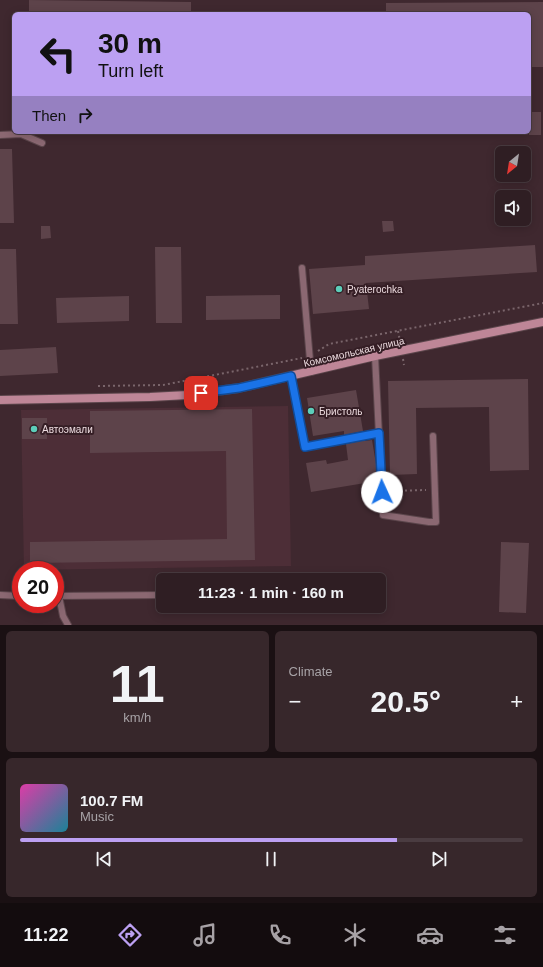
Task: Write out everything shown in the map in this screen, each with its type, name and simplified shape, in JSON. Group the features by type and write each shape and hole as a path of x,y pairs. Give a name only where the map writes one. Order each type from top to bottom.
{"street":[{"name":"Комсомольская улица","path":"0,400 122,398 188,395 239,388 375,356 543,322"}],"lane":[{"path":"0,135 20,134 42,143"},
{"path":"302,268 311,372"},
{"path":"375,356 383,515 436,522 433,436"},
{"path":"291,376 305,447 379,433"},
{"path":"0,595 12,596"},
{"path":"64,596 156,596"},
{"path":"62,613 68,625"}],"path":[{"path":"98,386 163,385 309,356 329,344 543,303"},
{"path":"382,492 435,490"}],"shaded area":[{"path":"288,406 291,566 64,569 64,561 24,561 21,410"}],"building":[{"path":"29,0 191,2 191,12 29,12"},
{"path":"543,2 543,67 531,67 531,12 386,12 386,3"},
{"path":"531,112 541,112 541,135 529,135 531,134"},
{"path":"0,149 12,149 14,223 0,223"},
{"path":"382,221 393,221 394,231 383,232"},
{"path":"41,226 50,226 51,238 41,239"},
{"path":"535,245 537,272 366,283 369,309 313,314 309,269 365,265 365,256"},
{"path":"155,247 181,247 182,323 156,323"},
{"path":"0,249 16,249 18,324 0,324"},
{"path":"280,295 280,319 206,320 206,296"},
{"path":"129,296 129,321 57,323 56,298"},
{"path":"56,347 58,373 0,376 0,350"},
{"path":"528,379 529,470 490,471 489,407 416,408 417,474 390,475 388,381"},
{"path":"356,390 363,431 344,435 344,431 313,436 307,398"},
{"path":"252,409 255,560 64,563 64,561 30,561 30,542 227,539 226,451 90,453 90,411"},
{"name":"Автоэмали","path":"22,418 47,418 47,439 22,439"},
{"path":"372,440 377,481 311,492 306,463 326,460 327,464 348,460 346,444"},
{"path":"501,542 529,543 526,613 499,612"}],"place":[{"name":"Pyaterochka","path":"339,289"},
{"name":"Бристоль","path":"311,411"},
{"name":"Автоэмали","path":"34,429"}],"route":[{"path":"201,393 239,388 291,376 305,447 379,433 382,492"}]}
